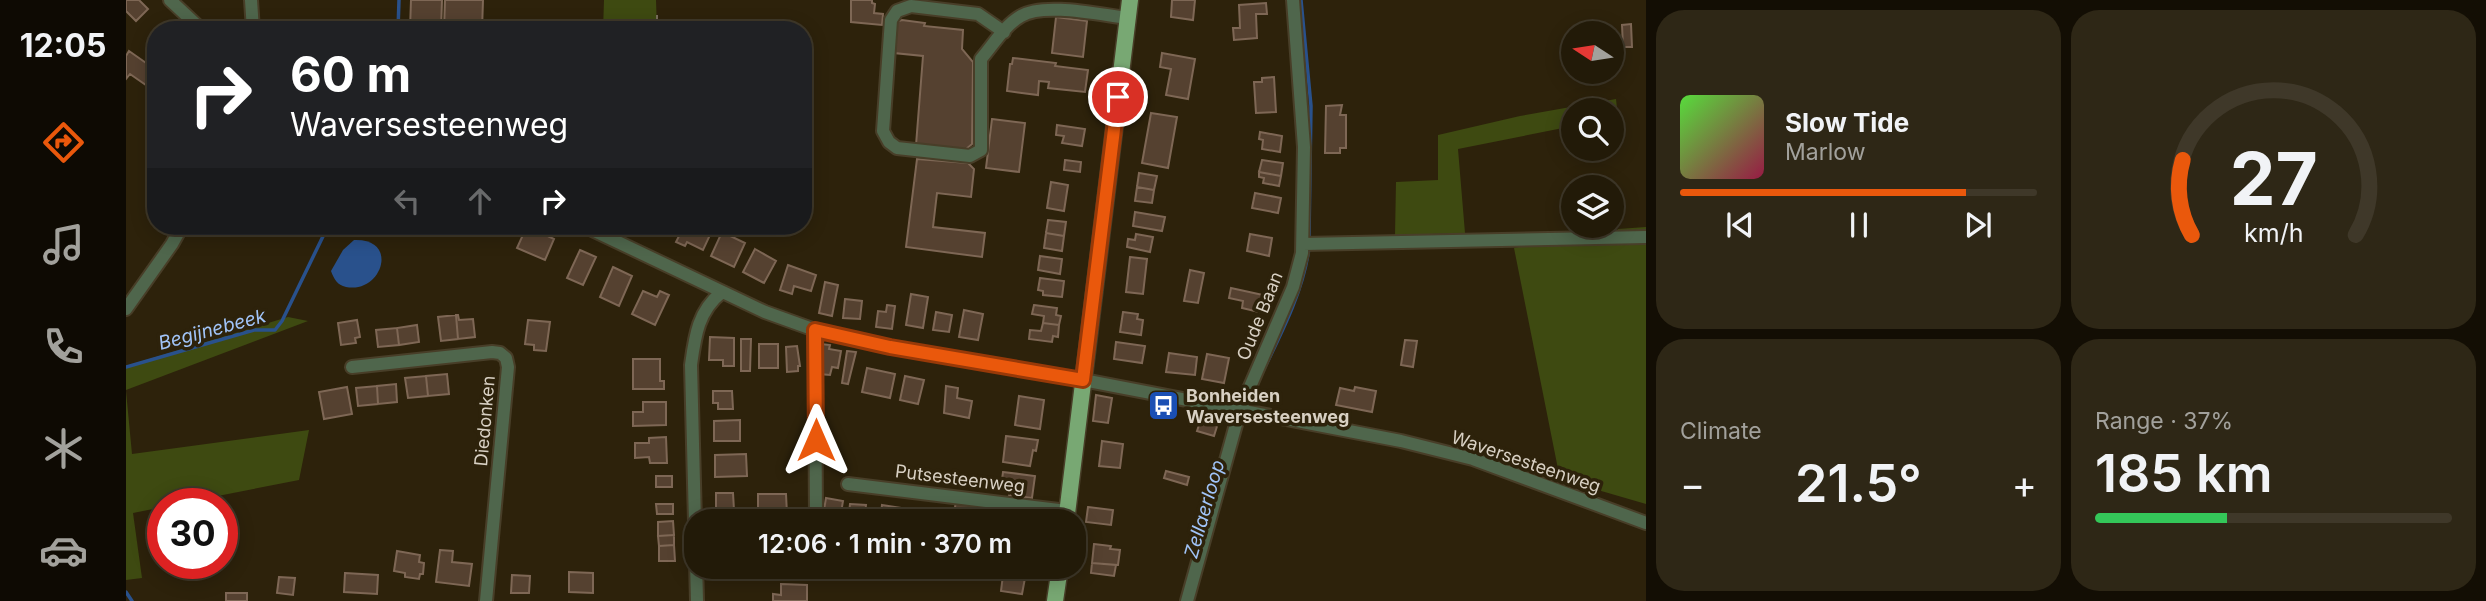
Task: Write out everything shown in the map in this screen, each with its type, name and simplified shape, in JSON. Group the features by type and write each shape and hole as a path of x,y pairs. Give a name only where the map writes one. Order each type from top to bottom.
{"main road":[{"name":"Putsesteenweg","path":"1067,509 1130,0"},
{"path":"1055,601 1058,579"}],"street":[{"path":"170,0 192,21"},
{"path":"251,0 252,21"},
{"name":"Oude Baan","path":"1186,601 1240,410 1293,287 1303,244 1304,148 1293,0"},
{"path":"1004,32 978,14 911,6 897,11 891,20 883,131 889,142 897,148 970,156 981,150 981,59 1019,17 1032,11 1047,9 1128,18"},
{"path":"126,309 176,235"},
{"name":"Waversesteenweg","path":"603,235 765,312 815,330 890,347 1083,380 1401,441 1473,459 1646,523"},
{"path":"1303,244 1646,237"},
{"path":"697,601 691,365 701,319 709,302 722,292"},
{"path":"815,330 816,509"},
{"name":"Diedonken","path":"352,367 492,352 500,353 506,358 508,367 486,601"},
{"name":"Putsesteenweg","path":"848,484 1018,509"}],"path":[{"path":"657,12 657,21"}],"green space":[{"path":"604,0 656,0 657,21 603,21"},
{"path":"1561,109 1561,128 1458,149 1465,233 1395,235 1396,182 1438,180 1438,135"},
{"path":"1646,227 1646,504 1560,479 1514,248 1528,245 1618,242 1618,238 1624,238 1624,229"},
{"path":"288,317 308,321 126,390 126,366"},
{"path":"126,391 132,454 309,430 299,480 238,492 238,488 147,488 147,510 133,513 142,578 126,580"}],"water":[{"path":"354,240 368,242 377,247 381,265 369,282 359,287 346,287 336,281 331,271 343,250"}],"building":[{"path":"126,0 139,0 148,9 136,21 126,11"},
{"path":"411,0 442,0 441,21 410,21"},
{"path":"445,0 483,0 482,21 444,21"},
{"path":"851,0 872,0 875,4 874,13 883,14 882,25 851,22"},
{"path":"1172,0 1195,0 1193,20 1171,17"},
{"path":"1266,3 1267,14 1256,14 1257,38 1234,40 1233,28 1240,28 1239,5"},
{"path":"1056,17 1087,21 1083,57 1052,53"},
{"path":"902,20 925,23 924,26 963,30 962,49 973,62 972,144 965,150 916,145 923,56 894,53 896,22"},
{"path":"1631,24 1632,47 1624,47 1624,25"},
{"path":"129,51 147,64 147,86 130,74 126,79 126,56"},
{"path":"1162,53 1195,59 1188,99 1166,95 1171,69 1160,67"},
{"path":"1013,58 1088,70 1085,92 1048,88 1049,82 1039,81 1038,95 1007,91"},
{"path":"1274,77 1276,112 1256,113 1254,82"},
{"path":"1342,105 1340,115 1346,115 1346,148 1340,148 1340,153 1325,153 1326,106"},
{"path":"1151,113 1177,117 1168,168 1142,163"},
{"path":"992,119 1025,123 1019,172 986,168"},
{"path":"1057,125 1085,129 1082,146 1062,143 1064,136 1056,135"},
{"path":"1260,132 1282,136 1280,152 1262,149"},
{"path":"917,159 968,163 974,169 971,197 937,193 933,227 985,233 982,257 906,247"},
{"path":"1065,160 1081,162 1080,172 1064,170"},
{"path":"1262,160 1283,163 1281,176 1259,172"},
{"path":"1259,172 1281,176 1279,186 1263,183 1264,178 1259,177"},
{"path":"1139,173 1157,176 1154,190 1137,187"},
{"path":"1051,182 1068,185 1064,211 1047,208"},
{"path":"1137,187 1154,190 1152,203 1135,201"},
{"path":"1255,193 1281,198 1278,213 1252,208"},
{"path":"1135,212 1165,217 1162,231 1133,226"},
{"path":"1048,220 1066,222 1064,236 1046,233"},
{"path":"1046,233 1064,236 1062,251 1044,248"},
{"path":"1136,234 1153,237 1150,252 1127,247 1128,239 1135,240"},
{"path":"1250,234 1272,238 1269,256 1247,251"},
{"path":"523,235 546,235 554,239 545,260 517,248"},
{"path":"680,235 710,235 703,250 687,242 685,246 676,242"},
{"path":"721,235 728,235 745,243 734,267 711,256"},
{"path":"755,249 776,261 764,283 743,272"},
{"path":"580,250 596,257 583,285 567,278"},
{"path":"1040,256 1062,259 1060,274 1038,270"},
{"path":"1130,257 1147,259 1143,294 1126,292"},
{"path":"788,265 816,275 811,291 794,286 792,294 780,290"},
{"path":"613,267 632,276 619,306 600,297"},
{"path":"1190,270 1204,273 1198,303 1184,301"},
{"path":"1040,278 1064,281 1062,297 1043,295 1043,291 1038,290"},
{"path":"825,282 838,285 832,316 819,313"},
{"path":"1231,288 1263,295 1259,312 1242,308 1243,301 1229,298"},
{"path":"643,291 657,297 660,291 669,295 655,325 632,314"},
{"path":"911,294 928,297 923,328 906,325"},
{"path":"845,299 862,301 860,319 843,318"},
{"path":"887,305 895,306 892,329 876,327 878,311 886,312"},
{"path":"1034,305 1057,308 1056,315 1061,316 1059,325 1043,323 1044,316 1032,314"},
{"path":"964,310 983,314 978,340 959,337"},
{"path":"936,312 952,315 949,332 933,330"},
{"path":"1123,312 1138,314 1137,319 1143,320 1141,335 1120,332"},
{"path":"456,315 459,320 473,319 475,337 458,339"},
{"path":"456,315 458,339 441,341 438,317"},
{"path":"357,320 360,337 355,338 356,343 341,345 338,323"},
{"path":"528,320 550,322 546,351 534,350 534,345 525,344"},
{"path":"1043,323 1059,325 1058,337 1053,336 1052,342 1029,339 1030,330 1041,331"},
{"path":"417,325 419,342 399,345 397,328"},
{"path":"397,328 399,345 378,347 376,330"},
{"path":"710,337 734,338 734,366 723,366 723,360 709,360"},
{"path":"741,339 751,339 750,371 741,371"},
{"path":"1405,340 1417,341 1413,367 1401,365"},
{"path":"1116,342 1145,346 1142,363 1114,359"},
{"path":"759,344 778,344 778,368 759,368"},
{"path":"821,344 841,351 838,368 832,367 830,375 819,374"},
{"path":"797,346 800,366 798,371 787,372 786,347"},
{"path":"847,351 856,352 848,384 842,383"},
{"path":"1169,353 1197,357 1195,375 1166,372"},
{"path":"1207,354 1229,358 1224,383 1202,379"},
{"path":"633,359 660,359 660,381 664,381 664,389 633,389"},
{"path":"867,368 895,374 890,398 862,392"},
{"path":"447,374 449,394 428,396 426,376"},
{"path":"426,376 428,396 408,398 405,378"},
{"path":"905,376 924,380 918,404 900,400"},
{"path":"396,384 397,402 378,404 377,386"},
{"path":"377,386 378,404 358,406 356,388"},
{"path":"946,386 958,388 957,398 972,401 969,418 944,413"},
{"path":"347,387 352,414 324,419 319,392"},
{"path":"1355,387 1376,391 1372,412 1336,405 1340,388 1354,391"},
{"path":"713,391 732,391 733,409 718,409 718,403 713,403"},
{"path":"1096,395 1112,398 1108,423 1093,421"},
{"path":"1019,396 1044,400 1040,429 1015,425"},
{"path":"643,402 666,402 666,425 633,426 633,412 643,412"},
{"path":"1201,419 1218,423 1214,436 1197,431"},
{"path":"740,420 740,441 714,441 714,421"},
{"path":"1006,436 1038,440 1030,466 1003,462"},
{"path":"666,437 667,463 650,463 649,457 635,458 635,443 649,443 649,438"},
{"path":"1102,441 1123,444 1120,468 1099,466"},
{"path":"746,454 747,476 715,477 715,455"},
{"path":"1166,471 1189,477 1187,485 1164,478"},
{"path":"1003,472 1035,476 1032,498 1009,495 1010,488 1001,487"},
{"path":"656,476 672,476 672,487 656,487"},
{"path":"716,493 733,493 734,509 716,509"},
{"path":"758,494 786,494 787,509 758,509"},
{"path":"826,498 843,501 842,509 824,509"},
{"path":"956,501 984,505 984,509 955,509"},
{"path":"656,504 673,504 673,514 657,514"},
{"path":"850,504 866,505 866,509 849,509"},
{"path":"882,505 902,508 902,509 882,509"},
{"path":"1088,507 1113,510 1111,525 1086,522"},
{"path":"673,521 674,535 658,536 658,522"},
{"path":"674,535 674,545 659,546 658,536"},
{"path":"1094,544 1120,550 1118,565 1092,563"},
{"path":"674,545 675,561 659,561 659,546"},
{"path":"440,550 453,551 452,562 472,564 469,586 436,582"},
{"path":"397,551 420,555 419,562 424,563 423,574 420,574 419,579 405,577 405,573 394,571"},
{"path":"1092,563 1116,565 1114,576 1091,573"},
{"path":"569,572 593,573 593,593 569,592"},
{"path":"345,573 378,575 377,594 344,592"},
{"path":"512,575 530,576 529,593 511,593"},
{"path":"279,577 295,578 293,595 277,593"},
{"path":"1002,579 1025,579 1022,594 1001,591"},
{"path":"781,584 807,585 807,601 773,601 773,594 781,595"},
{"path":"226,593 247,593 247,601 226,601"}],"waterway":[{"name":"Begijnebeek","path":"398,21 399,0"},
{"path":"1301,0 1311,106 1309,236"},
{"name":"Begijnebeek","path":"126,367 254,330 275,330 282,321 324,235"},
{"name":"Zellaerloop","path":"1262,373 1297,297 1309,248"},
{"name":"Begijnebeek","path":"126,592 132,601"}],"place":[{"name":"Bonheiden Waversesteenweg","path":"1163,406"}],"route":[{"path":"816,440 815,330 890,347 1083,380 1118,97"}]}
